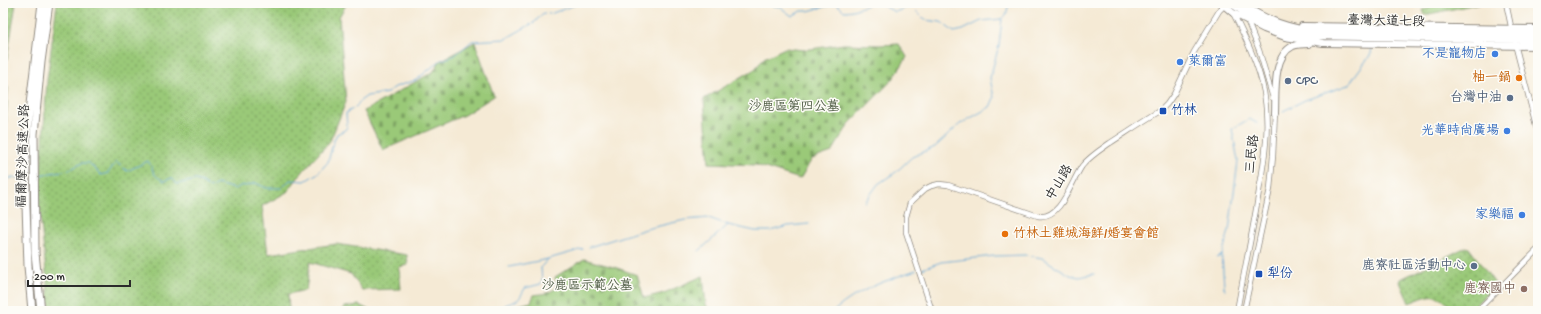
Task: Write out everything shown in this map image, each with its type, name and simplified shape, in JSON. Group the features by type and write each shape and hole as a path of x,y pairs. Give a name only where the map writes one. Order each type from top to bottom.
{"highway":[{"name":"福爾摩沙高速公路","path":"32,311 28,266 26,138 42,3"},
{"name":"福爾摩沙高速公路","path":"41,311 35,253 34,134 41,62 49,3"}],"main road":[{"name":"臺灣大道七段","path":"1241,3 1268,20 1299,30 1320,32 1513,37 1538,46"},
{"name":"臺灣大道七段","path":"1248,3 1257,10 1273,18 1288,24 1302,26 1513,37 1538,40"},
{"name":"臺灣大道七段","path":"1228,4 1233,13 1264,29 1286,37 1323,43 1507,45 1513,37 1538,29"},
{"name":"臺灣大道七段","path":"1228,4 1276,29 1307,36 1513,37 1538,35"},
{"path":"1275,113 1278,66 1284,54 1298,44 1323,43"}],"street":[{"name":"三民路","path":"1241,3 1268,76 1275,113 1270,189 1244,311"},
{"path":"1506,3 1513,37 1538,133"},
{"name":"中山路","path":"932,311 906,232 907,212 910,204 918,194 931,186 940,184 948,185 1038,216 1050,215 1060,206 1088,158 1160,111 1167,104 1179,86 1194,52 1228,4"},
{"name":"三民路","path":"1233,13 1257,68 1264,90 1267,115 1265,156 1237,311"},
{"path":"1266,136 1274,135"},
{"path":"1254,223 1262,224"},
{"path":"1477,311 1538,249"}],"green space":[{"path":"3,3 16,3 7,59 3,59"},
{"path":"57,3 347,3 339,17 346,102 330,141 287,192 262,206 268,254 336,244 407,255 408,265 399,267 401,289 362,290 351,274 310,262 306,290 288,294 289,311 50,311 39,204 47,80"},
{"path":"1425,3 1432,3 1440,6 1455,3 1481,3 1425,15 1423,10 1430,8"},
{"path":"475,42 494,96 464,115 383,150 364,111 433,72 440,61"},
{"name":"沙鹿區第四公墓","path":"844,44 899,44 907,57 893,79 849,124 832,152 812,159 800,179 756,165 709,163 704,99 755,69 764,58 785,48 804,50"},
{"path":"3,87 8,87 3,175"},
{"path":"1466,247 1469,248 1496,285 1469,311 1455,311 1443,300 1434,296 1424,297 1409,303 1400,282 1401,279"},
{"name":"沙鹿區示範公墓","path":"584,259 637,275 644,298 664,293 703,276 706,305 712,311 505,311 503,309 531,302 534,295 547,293 557,288 555,277"},
{"path":"3,282 7,311 3,311"},
{"path":"359,305 371,311 342,311 345,307"}],"waterway":[{"path":"38,175 69,170 82,163 89,163 101,175 108,173 116,162 127,171 148,161 156,176 164,181 172,178 177,184 196,180 202,182 210,188 217,184 235,189 242,185 245,186 256,183 266,188 282,188 290,180 305,181 318,173 328,162 337,134 345,130 347,127 346,113 356,107 360,101 367,96 387,93 395,87 416,80 441,60 454,56 472,41 505,39 535,22 543,13 550,14 580,3"},
{"path":"759,3 780,7 792,16 801,11 808,11 835,4 844,11 848,11 873,3"},
{"path":"878,3 895,12 911,6 925,20 941,22 954,32 963,30 981,21 1002,19 1006,15 1009,3"},
{"path":"865,202 878,184 896,172 912,157 935,147 960,124 990,107 994,98 990,78 999,45 1002,19"},
{"path":"1283,111 1305,100 1348,85 1371,54 1372,47"},
{"path":"1217,258 1222,255 1229,231 1238,161 1232,129 1249,119 1257,123"},
{"path":"3,179 21,177"},
{"path":"589,247 646,229 685,220 709,218 728,225 755,231 770,231 788,226 809,224"},
{"path":"699,251 728,225"},
{"path":"509,267 548,259 583,249"},
{"path":"922,269 941,262 994,256 1026,255 1042,258 1070,275 1079,277 1094,274"},
{"path":"1222,255 1225,290"},
{"path":"501,311 505,305 518,300 525,288 541,284 541,267 548,259"},
{"path":"834,311 843,303 863,291 916,270"}],"place":[{"name":"不是寵物店","path":"1495,54"},
{"name":"萊爾富","path":"1180,62"},
{"name":"柚一鍋","path":"1519,78"},
{"name":"CPC","path":"1288,81"},
{"name":"台灣中油","path":"1510,98"},
{"name":"竹林","path":"1163,111"},
{"name":"光華時尚廣場","path":"1507,131"},
{"name":"家樂福","path":"1522,215"},
{"name":"竹林土雞城海鮮/婚宴會館","path":"1005,234"},
{"name":"鹿寮社區活動中心","path":"1474,266"},
{"name":"犁份","path":"1259,274"},
{"name":"鹿寮國中","path":"1524,289"}]}
